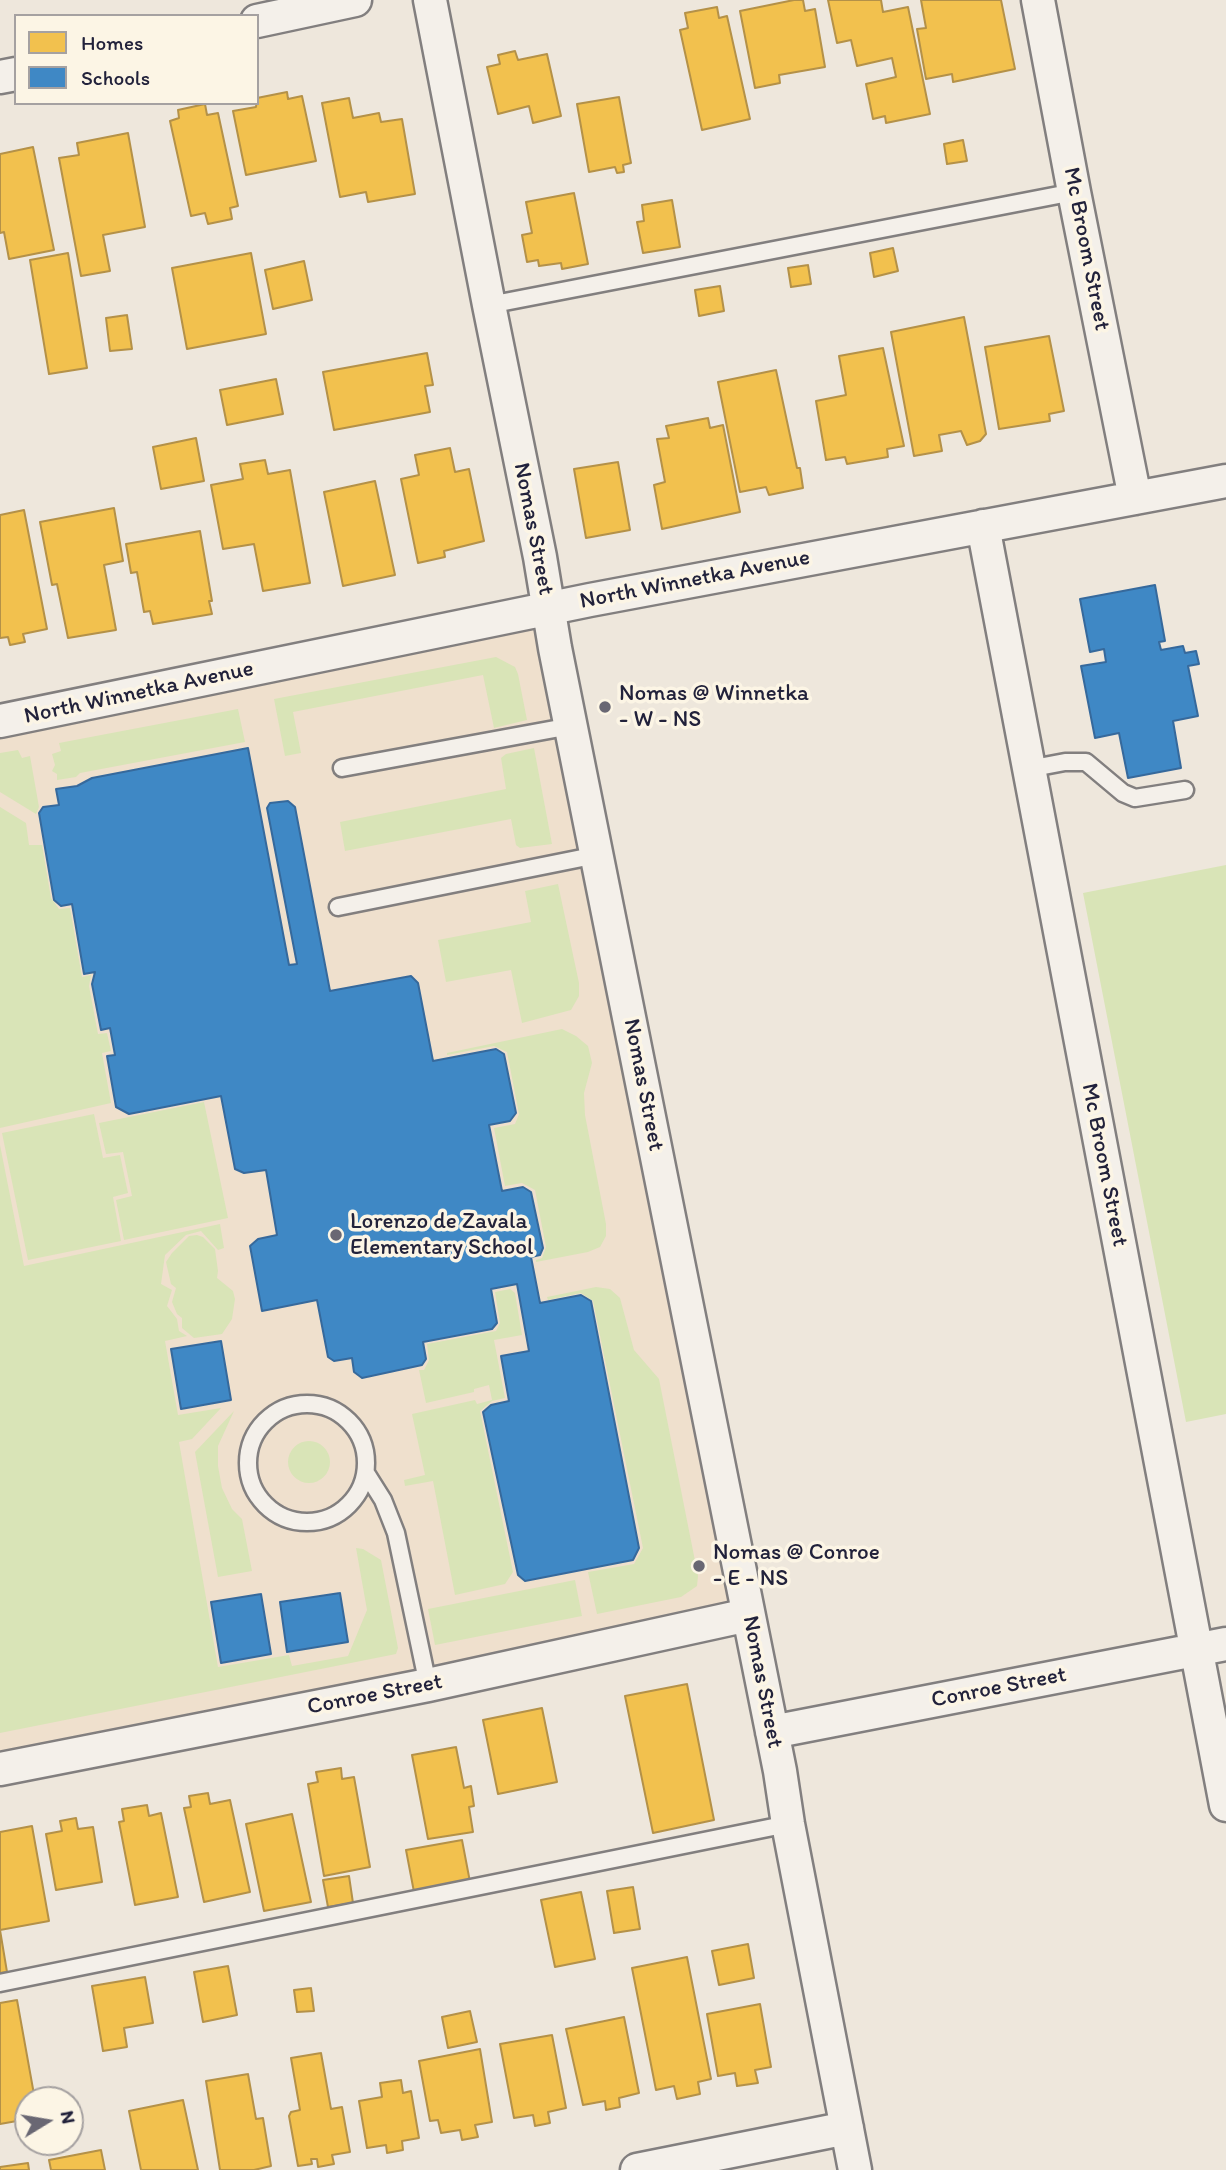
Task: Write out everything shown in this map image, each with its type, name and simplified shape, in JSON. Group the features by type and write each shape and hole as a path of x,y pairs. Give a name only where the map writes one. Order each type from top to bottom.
{"street":[{"path":"259,21 355,0"},
{"name":"Nomas Street","path":"430,0 488,306 772,1731 855,2170"},
{"name":"Mc Broom Street","path":"1038,0 1135,498"},
{"name":"North Winnetka Avenue","path":"0,721 549,608 1226,481"},
{"name":"Mc Broom Street","path":"982,526 1028,769 1211,1647 1226,1805"},
{"name":"Conroe Street","path":"0,1769 428,1685 748,1615"},
{"name":"Conroe Street","path":"772,1731 1211,1647"},
{"path":"637,2170 847,2128"}],"lane":[{"path":"488,306 1074,192"},
{"path":"342,768 571,726"},
{"path":"1028,769 1065,762 1086,762 1123,793 1135,798 1185,790"},
{"path":"338,907 597,855"},
{"path":"366,1473 357,1495 341,1512 320,1521 296,1522 275,1513 257,1497 248,1475 248,1452 257,1429 273,1413 295,1404 318,1404 339,1412 356,1429 365,1450 366,1473 383,1500 396,1533 428,1685"},
{"path":"0,1983 788,1824"}],"shaded area":[{"name":"Lorenzo de Zavala Elementary School","path":"549,608 748,1615 0,1768 0,718"}],"green space":[{"path":"496,657 515,667 527,720 494,728 483,675 293,712 301,753 285,756 274,699"},
{"path":"238,709 245,742 80,773 76,777 57,780 57,774 52,771 55,765 52,754 61,751 59,743"},
{"path":"534,748 552,844 520,848 516,845 511,819 345,851 340,822 506,789 501,758 506,754"},
{"path":"18,750 22,758 30,756 39,807 36,814 0,792 0,753"},
{"path":"0,807 26,823 29,845 42,845 51,898 59,909 70,908 82,977 91,975 89,986 98,1034 107,1033 111,1051 102,1053 111,1103 0,1128"},
{"path":"1226,865 1226,1414 1186,1422 1083,893"},
{"path":"558,884 579,983 579,996 571,1010 522,1023 511,970 446,982 438,940 531,922 525,891"},
{"path":"562,1029 588,1046 592,1063 584,1093 585,1115 606,1236 600,1247 588,1252 536,1262 542,1258 546,1247 535,1190 522,1183 505,1186 494,1128 515,1124 519,1114 507,1052 494,1046 447,1053"},
{"path":"204,1102 228,1218 124,1240 116,1200 132,1196 123,1152 106,1154 99,1123"},
{"path":"94,1114 103,1158 120,1155 128,1193 113,1197 121,1241 28,1260 2,1133"},
{"path":"0,1145 24,1266 220,1224 224,1248 218,1250 201,1231 186,1235 165,1255 161,1284 172,1290 167,1306 177,1319 179,1331 187,1336 165,1341 178,1415 221,1408 192,1439 179,1442 218,1667 289,1655 292,1666 348,1656 367,1610 356,1548 363,1549 381,1560 398,1648 396,1654 0,1733"},
{"path":"189,1236 203,1237 215,1249 217,1278 233,1291 235,1299 232,1319 222,1334 194,1338 182,1328 182,1318 177,1314 172,1302 176,1288 171,1284 166,1262"},
{"path":"596,1287 610,1289 620,1298 634,1350 659,1379 698,1576 697,1586 681,1597 597,1614 588,1572 634,1564 643,1548 593,1301 581,1293 548,1300 547,1297"},
{"path":"510,1289 515,1293 522,1335 494,1340 505,1398 492,1401 480,1411 513,1572 505,1584 455,1595 433,1481 405,1486 404,1480 425,1475 412,1414 475,1400 477,1404 492,1400 489,1385 474,1389 474,1392 426,1403 419,1370 424,1370 429,1360 427,1344 496,1331 500,1323 495,1292"},
{"path":"234,1411 218,1446 218,1466 222,1488 232,1509 242,1519 252,1571 218,1577 195,1452"},
{"path":"309,1441 324,1447 330,1462 324,1477 309,1483 294,1477 288,1462 294,1447"},
{"path":"575,1580 582,1616 435,1645 428,1609"}],"building: Homes":[{"path":"803,0 805,11 815,9 825,67 779,75 780,83 755,88 740,11"},
{"path":"828,0 881,0 883,12 908,7 930,114 886,123 885,116 873,119 866,84 896,77 892,58 857,66 851,40 837,43"},
{"path":"921,0 1001,0 1015,69 953,82 952,74 926,79 917,29 926,28"},
{"path":"717,7 719,18 727,16 750,119 702,130 680,30 688,28 685,13"},
{"path":"515,51 518,60 547,54 561,116 533,123 529,106 498,114 487,67 500,64 498,55"},
{"path":"287,92 288,99 302,96 316,161 246,175 233,111 256,107 259,105 259,98"},
{"path":"619,97 631,163 623,165 624,172 617,173 615,167 589,172 577,104"},
{"path":"349,98 353,118 379,113 381,122 402,119 415,194 368,202 366,192 340,197 322,103"},
{"path":"205,105 207,115 218,113 238,206 230,208 232,219 208,224 205,213 191,216 170,121 179,118 178,110"},
{"path":"128,133 145,227 103,235 110,271 81,276 59,158 79,155 77,143"},
{"path":"963,140 967,161 947,164 944,144"},
{"path":"33,147 54,250 9,259 4,232 0,233 0,154"},
{"path":"574,193 588,264 562,269 561,263 539,266 538,260 527,262 522,235 532,233 526,202"},
{"path":"672,200 680,247 643,253 637,222 644,221 642,205"},
{"path":"893,248 898,271 874,277 870,253"},
{"path":"68,253 87,368 49,374 30,260"},
{"path":"251,253 266,334 187,349 172,268"},
{"path":"304,261 312,300 273,309 265,270"},
{"path":"808,265 811,284 791,287 788,268"},
{"path":"720,286 724,311 699,316 695,290"},
{"path":"127,315 132,349 110,351 106,318"},
{"path":"964,317 986,434 980,441 967,445 961,431 939,435 942,451 914,456 891,332"},
{"path":"1049,336 1064,411 1049,414 1050,421 999,429 985,347"},
{"path":"883,348 904,446 887,449 888,457 847,464 845,457 826,460 816,401 846,395 839,356"},
{"path":"427,353 433,385 425,386 430,412 334,430 323,372"},
{"path":"776,370 803,488 769,495 766,487 740,492 718,382"},
{"path":"276,379 283,414 227,425 220,390"},
{"path":"708,418 710,428 723,425 740,512 662,529 654,485 665,482 657,439 669,438 666,426"},
{"path":"196,438 204,481 161,489 153,447"},
{"path":"450,448 455,472 469,469 484,541 444,551 445,557 418,563 401,479 419,475 415,455"},
{"path":"265,460 268,474 290,470 310,583 263,591 254,544 223,549 211,485 243,479 240,464"},
{"path":"618,462 630,530 586,538 574,469"},
{"path":"375,481 395,575 343,586 324,492"},
{"path":"114,508 123,561 104,565 116,630 68,638 57,584 52,585 40,522"},
{"path":"24,510 47,629 23,634 25,642 10,645 8,637 0,638 0,515"},
{"path":"200,531 212,614 153,624 150,611 144,612 137,572 131,573 126,544"},
{"path":"687,1684 714,1820 653,1833 625,1696"},
{"path":"542,1708 557,1782 498,1794 483,1720"},
{"path":"456,1747 464,1788 471,1786 474,1806 469,1807 473,1832 428,1839 412,1755"},
{"path":"341,1768 342,1779 354,1777 370,1867 324,1876 308,1784 318,1782 316,1772"},
{"path":"208,1793 210,1804 230,1800 250,1892 204,1902 184,1808 191,1807 189,1796"},
{"path":"147,1805 149,1816 161,1813 178,1897 135,1905 119,1822 124,1821 122,1809"},
{"path":"292,1814 311,1902 264,1911 246,1824"},
{"path":"76,1818 78,1829 93,1827 102,1882 56,1890 46,1834 62,1831 60,1821"},
{"path":"32,1826 49,1921 0,1930 0,1832"},
{"path":"462,1840 470,1882 414,1892 406,1850"},
{"path":"349,1876 353,1903 328,1907 323,1880"},
{"path":"633,1887 640,1929 614,1933 607,1891"},
{"path":"581,1892 595,1959 555,1967 541,1900"},
{"path":"0,1930 7,1972 0,1973"},
{"path":"748,1944 754,1978 719,1985 712,1951"},
{"path":"687,1957 711,2079 698,2082 700,2094 677,2099 674,2086 656,2090 632,1968"},
{"path":"228,1966 237,2015 203,2022 194,1972"},
{"path":"145,1977 153,2023 124,2028 127,2047 103,2051 92,1986"},
{"path":"311,1988 314,2011 297,2012 294,1990"},
{"path":"17,2000 32,2086 14,2086 14,2122 0,2124 0,2003"},
{"path":"760,2004 771,2067 755,2070 758,2083 737,2086 735,2073 718,2076 707,2014"},
{"path":"470,2011 477,2042 448,2048 442,2017"},
{"path":"624,2017 639,2093 619,2098 620,2107 606,2110 605,2101 583,2105 566,2029"},
{"path":"552,2035 566,2108 548,2112 550,2123 535,2126 533,2115 514,2118 500,2044"},
{"path":"480,2049 492,2122 475,2125 478,2137 462,2140 460,2130 441,2133 438,2120 430,2121 419,2061"},
{"path":"321,2053 331,2109 342,2107 350,2152 332,2155 334,2164 318,2167 317,2159 311,2159 312,2164 298,2166 289,2116 291,2112 300,2110 291,2058"},
{"path":"248,2074 256,2119 263,2118 271,2166 254,2170 220,2170 206,2081"},
{"path":"401,2080 403,2093 411,2091 419,2138 402,2141 403,2150 387,2153 386,2145 367,2148 359,2101 382,2097 380,2083"},
{"path":"183,2100 198,2170 141,2170 129,2111"},
{"path":"101,2150 105,2170 51,2170 49,2160 84,2156 84,2153"},
{"path":"28,2163 29,2170 0,2170 0,2167"}],"building: Schools":[{"path":"1155,585 1165,641 1159,642 1161,650 1183,646 1185,653 1196,651 1199,664 1188,666 1198,716 1173,721 1181,768 1128,778 1119,733 1095,738 1081,666 1106,662 1104,649 1090,652 1080,599"},
{"path":"248,748 289,965 297,964 267,808 270,803 288,801 295,807 330,991 411,976 418,983 433,1061 496,1049 504,1054 516,1113 510,1121 489,1125 502,1191 523,1187 531,1192 543,1248 540,1255 531,1257 540,1303 581,1295 591,1301 639,1548 633,1560 525,1581 518,1575 483,1412 491,1405 509,1401 501,1356 529,1351 517,1284 491,1289 497,1323 492,1329 423,1342 426,1359 422,1365 362,1378 354,1372 352,1358 334,1361 328,1357 317,1300 262,1311 250,1246 258,1239 277,1235 266,1170 244,1173 235,1169 221,1096 129,1114 116,1107 107,1056 115,1055 110,1028 101,1030 92,984 95,972 84,974 72,904 61,906 54,900 39,813 43,807 59,805 56,789 77,786 92,778"},
{"path":"221,1341 231,1400 181,1409 171,1349"},
{"path":"340,1593 348,1642 287,1652 280,1602"},
{"path":"261,1594 271,1654 221,1663 211,1602"}],"place":[{"name":"Nomas @ Winnetka - W - NS","path":"605,707"},
{"name":"Lorenzo de Zavala Elementary School","path":"336,1235"},
{"name":"Nomas @ Conroe - E - NS","path":"699,1566"}]}
